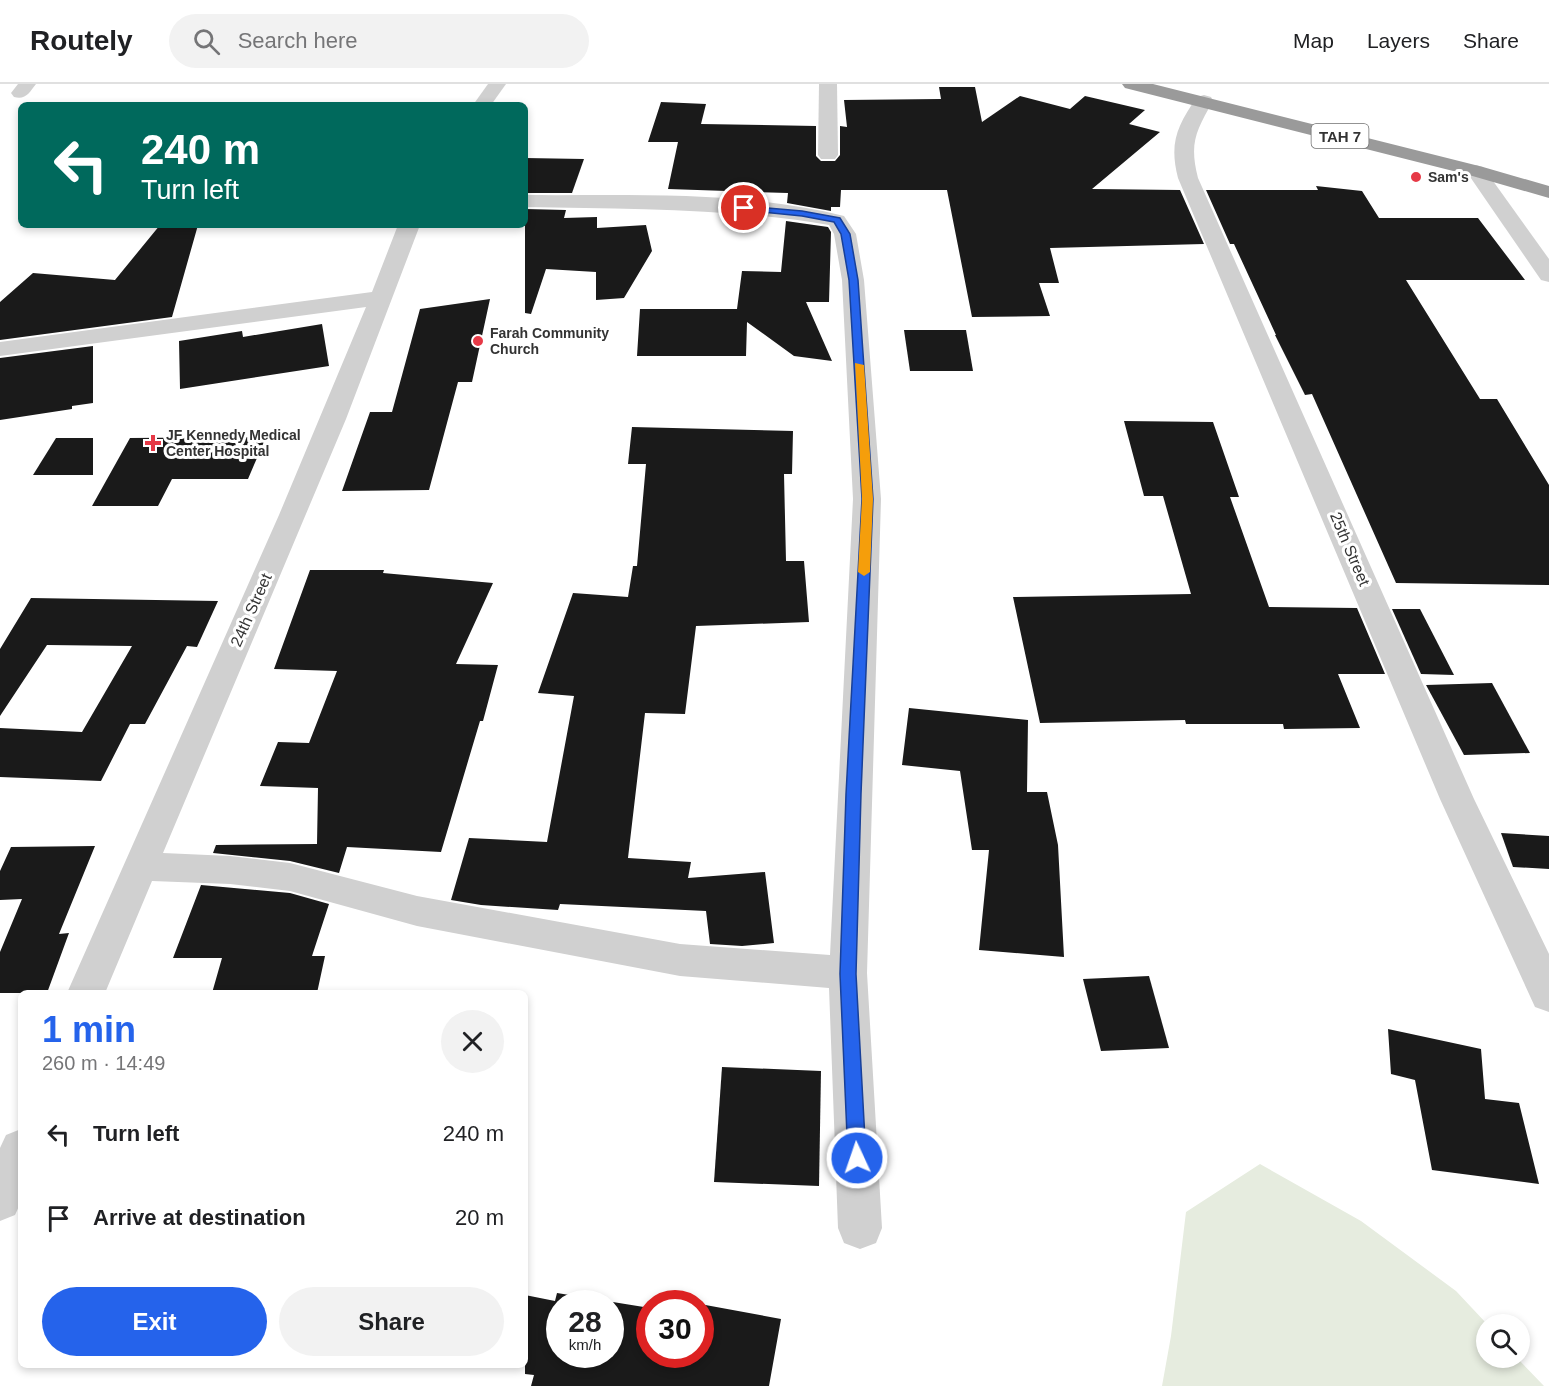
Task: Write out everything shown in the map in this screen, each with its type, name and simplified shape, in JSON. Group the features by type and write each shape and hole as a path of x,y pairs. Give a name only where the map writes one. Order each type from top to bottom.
{"highway":[{"name":"TAH 7","path":"1131,84 1476,171 1549,192"}],"street":[{"path":"484,102 497,84"},
{"path":"828,84 828,154"},
{"name":"25th Street","path":"1204,101 1184,135 1181,156 1188,178 1457,799 1549,995"},
{"path":"1476,171 1549,274"},
{"path":"528,201 688,204 802,213 837,220 845,234 853,280 867,499 848,974 860,1228"},
{"name":"24th Street","path":"87,990 295,508 382,298 408,228"},
{"path":"0,349 382,298"},
{"path":"139,866 230,870 290,877 417,911 680,960 848,974"},
{"path":"0,1200 18,1156"}],"shaded area":[{"path":"1260,1164 1361,1221 1456,1291 1478,1314 1476,1368 1527,1368 1544,1386 1162,1386 1171,1336 1186,1212"}],"building":[{"path":"939,87 975,87 982,122 1020,96 1070,109 1085,96 1145,110 1129,124 1160,132 1092,189 1180,190 1204,244 1050,248 1059,283 1039,283 1050,316 972,317 947,190 841,190 840,207 831,207 831,211 787,203 788,193 668,189 678,142 648,142 661,102 706,104 701,124 816,126 816,156 821,161 835,161 840,155 840,126 847,127 844,100 941,99"},
{"path":"528,158 584,159 572,193 528,193"},
{"path":"1316,186 1362,191 1379,218 1478,218 1525,280 1406,280 1480,399 1497,399 1549,485 1549,585 1396,583 1312,394 1305,395 1234,244 1230,244 1206,190 1318,190"},
{"path":"528,209 566,210 564,218 597,217 597,228 646,225 652,251 624,298 596,300 596,272 546,269 531,314 525,313 525,228 528,228"},
{"path":"786,221 828,227 831,232 829,302 806,302 832,361 794,356 747,322 746,356 637,356 640,309 737,309 742,271 781,272"},
{"path":"158,228 197,228 172,317 0,340 0,302 33,273 115,280"},
{"path":"490,299 472,382 458,382 429,490 342,491 370,412 392,412 420,309"},
{"path":"322,324 329,366 180,389 179,341 242,331 243,337"},
{"path":"904,330 966,330 973,371 910,371"},
{"path":"93,346 93,403 72,406 72,409 0,420 0,358"},
{"path":"1124,421 1213,422 1239,497 1230,497 1269,607 1357,608 1385,674 1338,674 1360,728 1284,729 1283,724 1186,724 1185,720 1040,723 1013,597 1191,594 1163,496 1144,496"},
{"path":"632,427 793,431 792,474 784,474 786,561 804,561 809,622 696,626 685,714 645,713 628,858 691,862 688,878 765,872 774,943 742,946 710,944 706,911 560,904 558,910 481,905 451,900 469,838 547,842 574,696 538,693 573,593 628,597 633,566 637,566 646,464 628,464"},
{"path":"266,437 248,479 172,479 158,506 92,506 130,438"},
{"path":"56,438 93,438 93,475 33,475"},
{"path":"310,570 384,570 383,573 493,583 456,664 498,665 483,721 480,721 441,852 347,847 339,873 290,861 213,853 216,845 317,844 318,788 260,786 278,742 309,743 337,671 274,669"},
{"path":"31,598 218,601 197,647 187,646 145,724 130,724 101,781 0,777 0,728 82,732 132,646 47,645 0,716 0,649"},
{"path":"1392,609 1420,609 1454,675 1421,674"},
{"path":"1492,683 1530,753 1464,755 1426,685"},
{"path":"909,708 1028,720 1027,792 1047,792 1058,845 1064,957 979,950 989,850 972,850 960,771 902,765"},
{"path":"1501,833 1549,836 1549,869 1513,867"},
{"path":"95,846 59,934 69,933 48,990 18,990 18,993 0,993 0,952 22,899 0,900 0,871 11,847"},
{"path":"201,885 290,893 329,904 312,956 325,956 318,990 213,990 222,958 173,958"},
{"path":"1149,976 1169,1048 1101,1051 1083,979"},
{"path":"1388,1029 1481,1049 1485,1099 1519,1103 1539,1184 1432,1170 1415,1080 1391,1074"},
{"path":"722,1067 821,1071 819,1186 714,1182"},
{"path":"528,1296 546,1299 546,1368 624,1368 624,1304 636,1306 636,1368 714,1368 714,1307 781,1319 769,1386 531,1386 534,1375 525,1374 525,1368 528,1368"}],"slow traffic":[{"path":"859,365 867,499 864,572"}],"place":[{"name":"Sam's","path":"1416,177"},
{"name":"Farah Community Church","path":"478,341"},
{"name":"JF Kennedy Medical Center Hospital","path":"153,443"}],"route":[{"path":"744,208 802,213 837,220 845,234 853,280 867,499 848,974 857,1158"}]}
